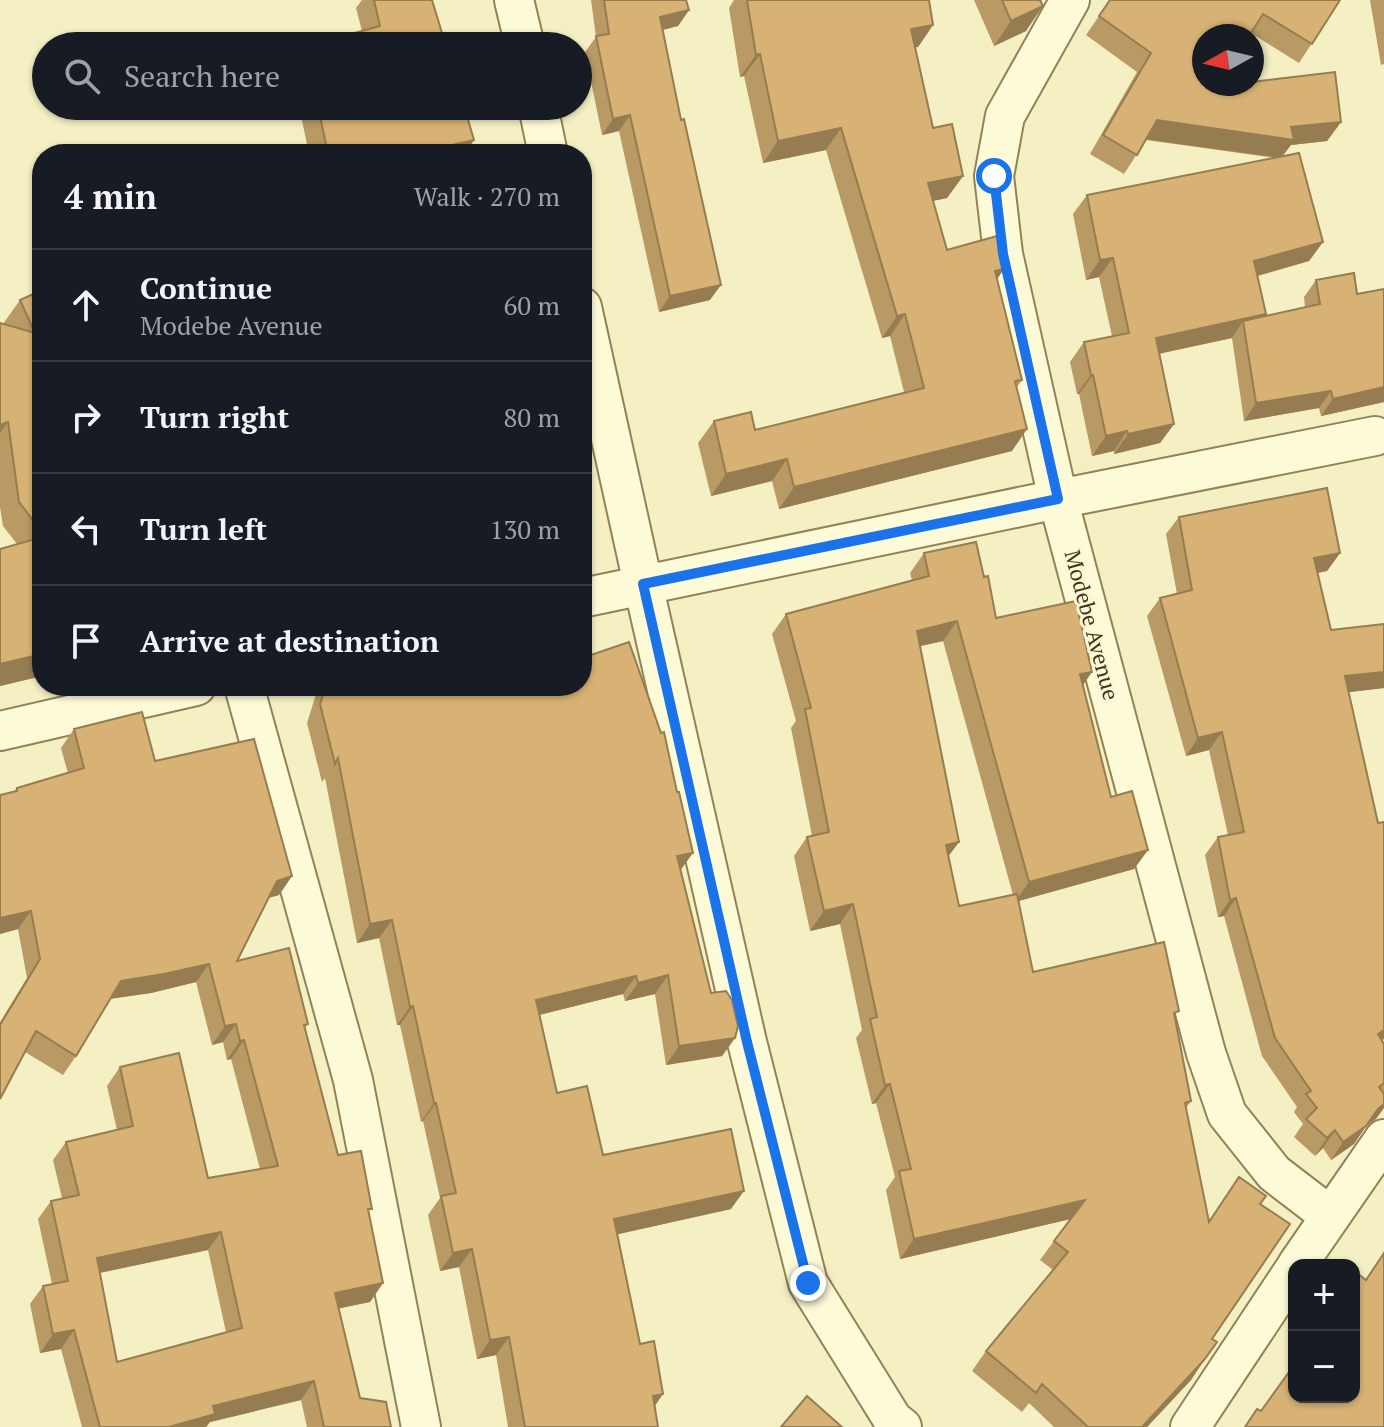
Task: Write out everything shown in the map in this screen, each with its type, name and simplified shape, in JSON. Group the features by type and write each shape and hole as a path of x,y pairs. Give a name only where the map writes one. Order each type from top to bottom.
{"street":[{"path":"514,0 522,32"},
{"name":"Modebe Avenue","path":"1070,0 1005,116 994,176 1003,254 1058,499 1206,1053 1227,1114 1274,1173 1330,1216"},
{"path":"541,120 546,144"},
{"path":"592,352 744,1027 808,1283 893,1420 902,1427"},
{"path":"592,596 1375,436"},
{"path":"0,731 152,696"},
{"path":"247,696 353,1080 421,1427"},
{"path":"1301,1259 1384,1139"},
{"path":"1190,1427 1288,1279"}],"building":[{"path":"374,0 432,0 442,32 358,32 380,26"},
{"path":"604,0 686,0 689,10 660,17 721,285 670,296 630,115 613,119 596,36 609,34"},
{"path":"747,0 929,0 933,25 911,29 933,128 952,124 963,176 928,183 947,250 997,236 1004,269 995,271 1022,380 1015,381 1027,429 794,487 787,459 726,474 714,421 751,412 755,430 924,388 905,314 897,316 841,128 778,141 760,54 756,55"},
{"path":"1002,0 1040,0 1043,6 1011,21"},
{"path":"1110,0 1340,0 1312,44 1263,14 1257,24 1192,24 1192,96 1264,96 1264,81 1335,72 1341,122 1291,127 1294,140 1157,120 1137,155 1103,135 1151,53 1099,16"},
{"path":"321,120 468,120 474,140 456,144 326,144"},
{"path":"1299,153 1323,242 1254,261 1266,314 1156,338 1174,424 1106,436 1084,342 1129,333 1113,258 1100,260 1087,195"},
{"path":"1354,273 1357,294 1384,289 1384,387 1333,399 1331,391 1256,403 1243,321 1320,304 1316,280"},
{"path":"32,295 32,326 20,300"},
{"path":"0,323 32,332 32,519 19,502 8,422 0,425"},
{"path":"1327,488 1340,553 1314,558 1331,630 1384,624 1384,672 1345,676 1378,823 1384,822 1384,1030 1378,1034 1384,1044 1384,1083 1379,1087 1384,1094 1384,1104 1366,1126 1343,1142 1335,1130 1327,1138 1306,1119 1317,1108 1306,1094 1311,1091 1275,1038 1236,898 1230,900 1218,837 1244,832 1222,732 1198,738 1160,598 1192,590 1179,517"},
{"path":"32,540 32,656 0,664 0,549"},
{"path":"976,542 984,577 988,576 996,618 1076,601 1092,672 1080,674 1111,797 1132,791 1148,850 1029,882 957,621 917,631 959,842 946,845 959,906 1017,894 1033,972 1164,942 1179,1011 1174,1013 1191,1101 1185,1103 1209,1222 1239,1177 1266,1196 1260,1204 1290,1224 1212,1339 1217,1342 1204,1360 1142,1427 1088,1427 1042,1384 1036,1393 986,1351 1068,1252 1054,1241 1085,1200 914,1239 899,1171 911,1169 890,1084 885,1085 870,1019 877,1017 853,904 824,911 807,837 829,832 805,709 811,708 786,614 929,576 924,553"},
{"path":"629,642 661,733 664,732 679,792 693,853 677,856 711,993 726,991 732,1000 738,1026 735,1038 679,1046 668,975 638,983 636,976 536,1000 557,1093 587,1086 603,1155 731,1129 744,1191 614,1219 640,1344 654,1341 663,1394 653,1396 658,1427 525,1427 509,1337 490,1340 472,1249 453,1253 441,1196 456,1193 413,1006 410,1007 392,920 370,924 338,758 335,764 320,704 323,696 592,696 592,655"},
{"path":"142,712 155,761 254,739 292,876 277,881 237,961 289,948 308,1024 304,1025 338,1155 361,1151 372,1209 368,1209 383,1283 335,1293 360,1398 386,1402 391,1427 324,1427 314,1381 213,1406 215,1414 169,1427 100,1427 74,1330 53,1334 43,1286 68,1281 51,1201 79,1195 66,1142 133,1126 120,1067 179,1053 208,1178 278,1166 244,1040 240,1041 236,1024 225,1026 209,964 121,981 76,1056 36,1031 0,1099 0,1025 40,959 31,911 0,918 0,795 84,768 74,729","holes":["221,1232 242,1328 117,1362 97,1258"]},
{"path":"1384,1253 1384,1427 1245,1427 1257,1409 1261,1411 1288,1373 1288,1403 1360,1403 1360,1275 1366,1280"},
{"path":"807,1396 842,1427 781,1427"}],"route":[{"path":"808,1283 747,1042 643,584 1058,499 1003,254 994,176"}]}
